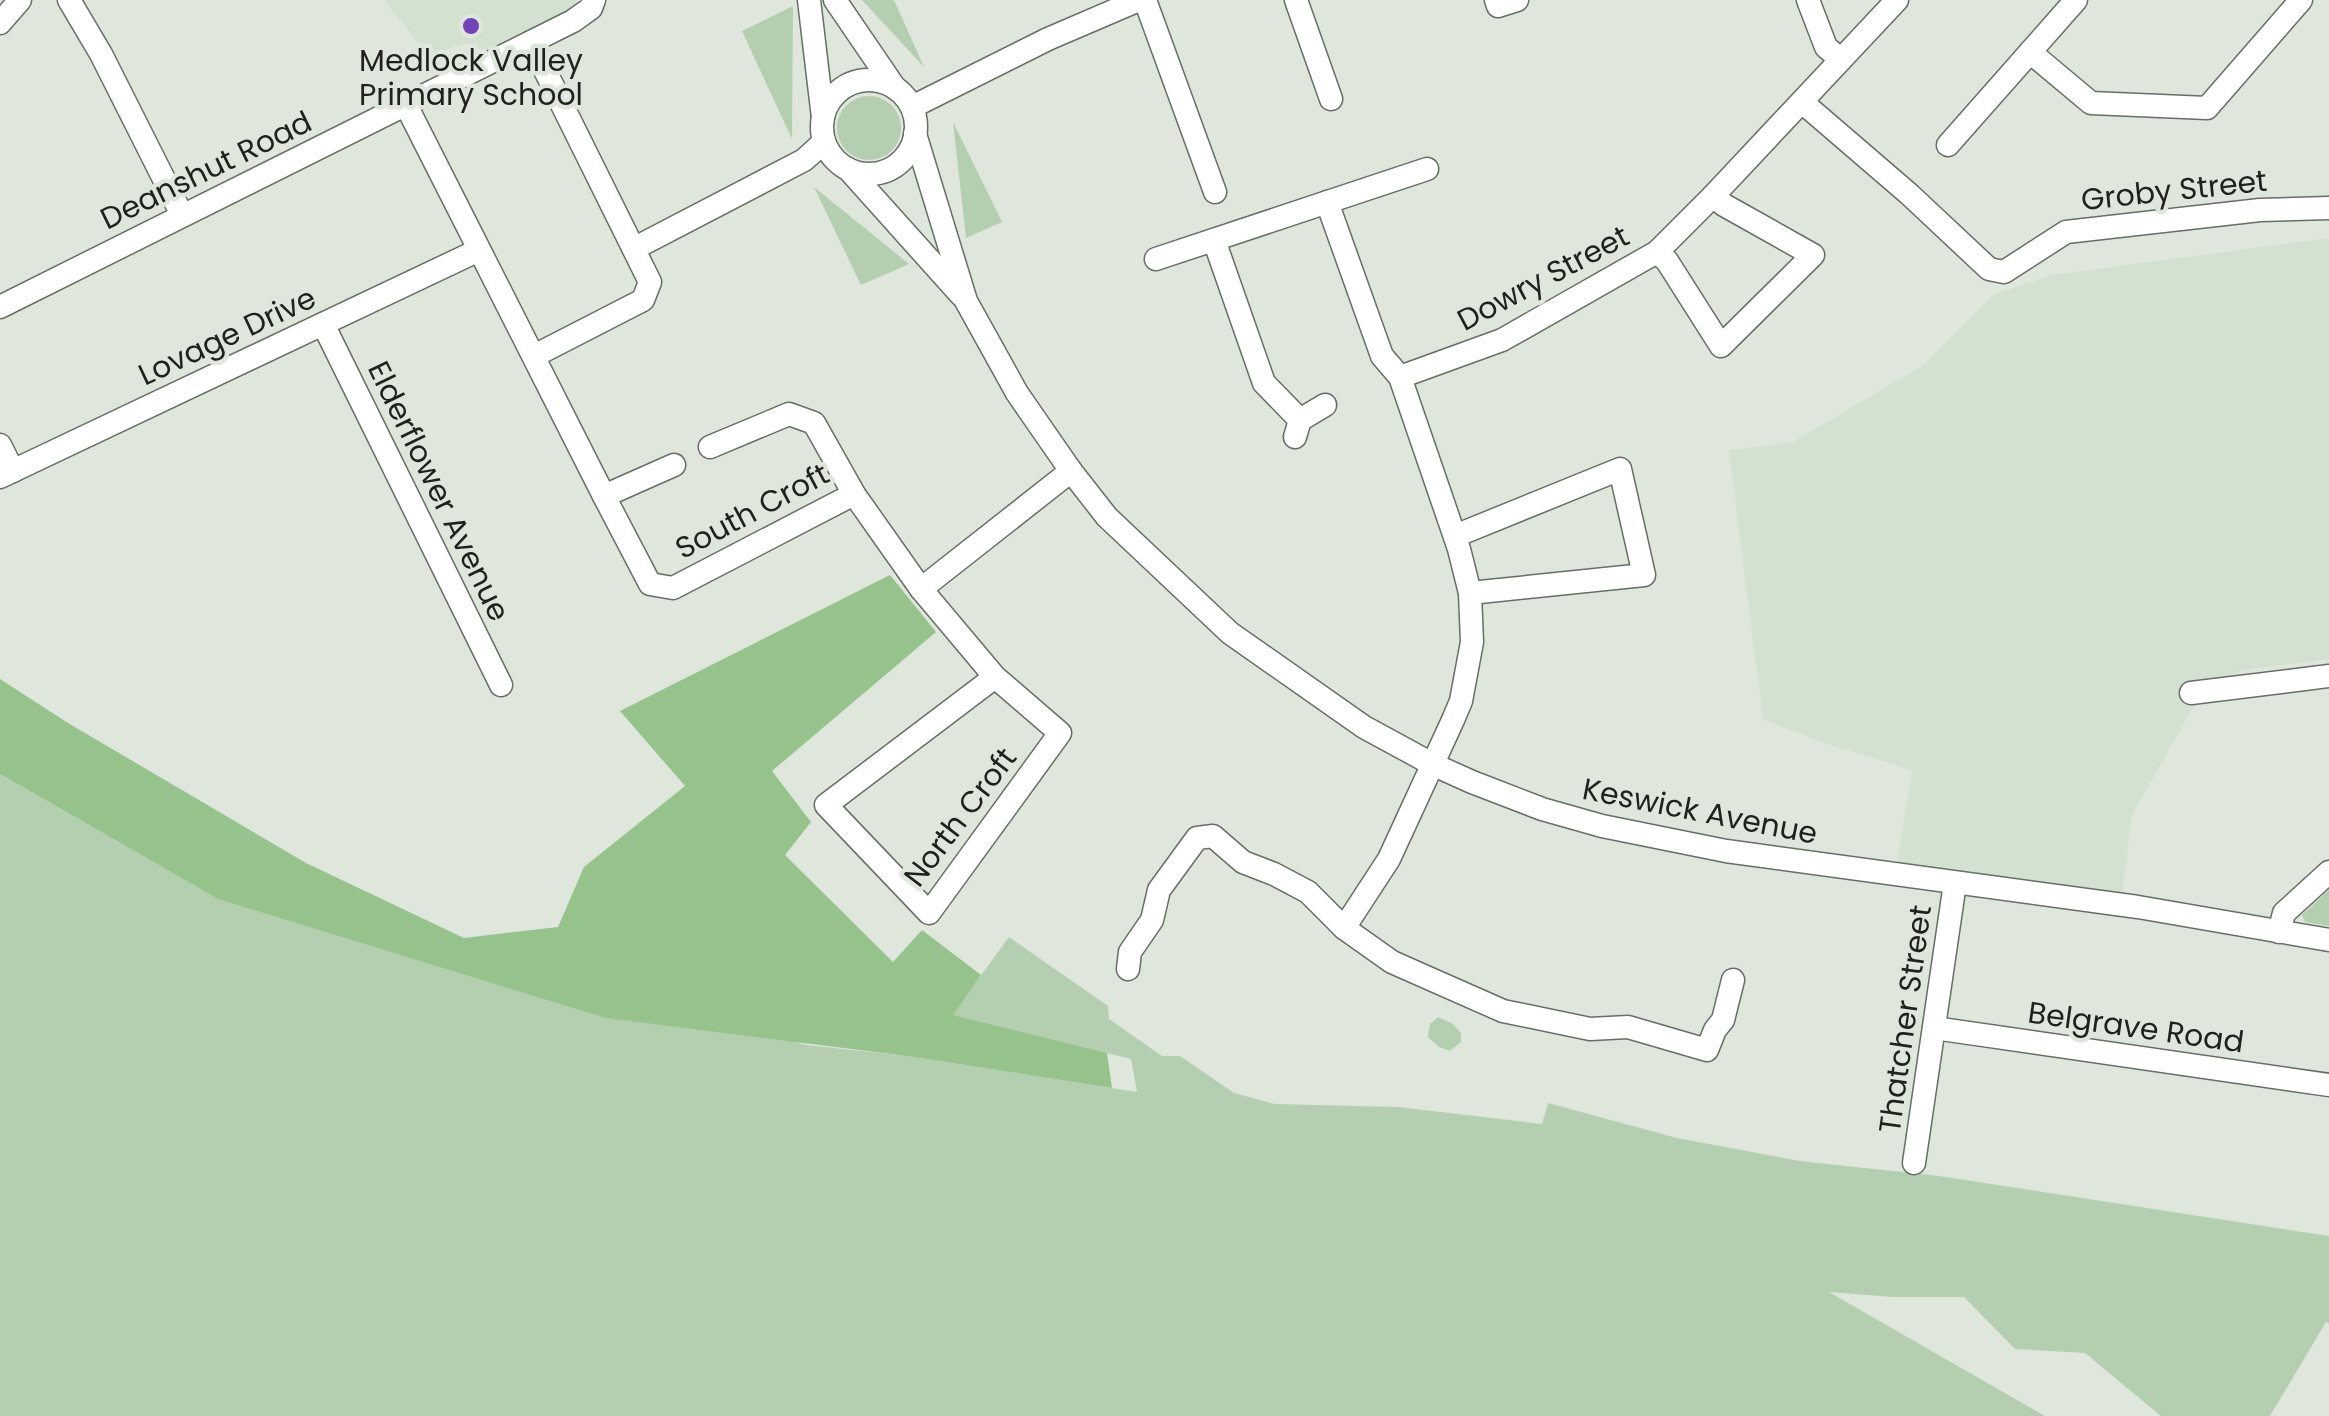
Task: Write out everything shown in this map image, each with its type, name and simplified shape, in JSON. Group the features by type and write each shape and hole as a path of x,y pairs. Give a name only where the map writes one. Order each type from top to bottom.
{"street":[{"path":"0,23 20,0"},
{"path":"69,0 101,54 182,215"},
{"name":"Deanshut Road","path":"0,307 573,21 591,8 594,0"},
{"path":"808,0 824,142 966,301"},
{"path":"835,0 912,107 916,124 911,148 891,168 862,174 848,169"},
{"path":"912,107 1048,39 1142,0 1215,192"},
{"path":"1296,0 1331,99"},
{"path":"1496,0 1498,6 1518,0"},
{"path":"1808,0 1826,47 1840,59"},
{"name":"Dowry Street","path":"1400,377 1502,340 1657,252 1897,0"},
{"path":"1948,145 2076,0"},
{"path":"2030,52 2092,103 2207,108 2301,0"},
{"path":"530,42 650,282 644,300 534,356"},
{"path":"822,118 828,103 851,84 881,81 895,88"},
{"name":"Groby Street","path":"1802,102 1989,269 1998,272 2022,262 2066,232 2260,210 2329,208"},
{"name":"South Croft","path":"406,104 650,584 673,588 854,494 814,423 789,414 710,447"},
{"path":"915,134 966,301"},
{"path":"635,248 804,160 824,142"},
{"path":"1156,259 1427,169"},
{"name":"Dowry Street","path":"1657,252 1667,261 1721,346 1813,255 1713,196"},
{"path":"1327,202 1382,356 1400,377 1455,536 1470,593 1472,642 1461,701 1389,859 1344,928"},
{"path":"1214,240 1264,383 1297,428 1325,405"},
{"name":"Lovage Drive","path":"6,474 479,250"},
{"name":"Keswick Avenue","path":"966,301 1017,393 1107,517 1230,633 1364,727 1432,764 1542,809 1602,826 1726,851 2138,907 2329,940"},
{"name":"Elderflower Avenue","path":"323,324 501,685"},
{"path":"0,445 6,474"},
{"path":"604,496 674,465"},
{"path":"1455,536 1620,468 1644,575 1470,593"},
{"path":"921,589 1071,471"},
{"name":"North Croft","path":"854,494 921,589 995,678 1060,733 928,914 826,805 995,678"},
{"path":"2191,693 2329,676"},
{"path":"1128,969 1130,952 1152,920 1159,890 1197,838 1213,836 1243,862 1308,892 1344,928 1392,962 1503,1010 1590,1029 1628,1027 1707,1050 1723,1020 1733,980"},
{"path":"2279,932 2284,913 2329,872"},
{"name":"Thatcher Street","path":"1914,1163 1954,883"},
{"name":"Belgrave Road","path":"1934,1028 2329,1085"}],"shaded area":[{"name":"Medlock Valley Primary School","path":"384,0 577,0 572,8 485,52 465,43 431,59"},
{"path":"2329,238 2329,659 2241,670 2197,700 2132,815 2122,895 1897,863 1912,770 1763,719 1729,450 1793,442 1922,366 1993,295 2052,275"}],"green space":[{"path":"862,0 894,0 924,67"},
{"path":"793,6 792,139 742,31"},
{"path":"869,96 892,105 901,128 892,151 869,160 846,151 837,128 846,105"},
{"path":"953,122 1002,222 966,238"},
{"path":"814,187 909,264 861,285"},
{"path":"890,575 936,632 772,771 811,822 785,855 893,962 922,930 981,975 953,1015 1107,1053 1112,1088 907,1056 606,1018 218,899 0,774 0,679 306,863 464,938 558,927 584,867 685,786 620,711"},
{"path":"0,774 218,899 807,1045 907,1056 1137,1092 1131,1059 952,1015 1009,937 1108,1006 1109,1019 1162,1056 1180,1056 1234,1093 1275,1104 1398,1107 1542,1124 1548,1103 1677,1138 1800,1161 1939,1176 2329,1236 2329,1323 2326,1322 2270,1416 2161,1416 2085,1353 2015,1349 1964,1297 1829,1292 2045,1416 0,1416"},
{"path":"2329,890 2329,926 2305,922 2302,915"},
{"path":"1438,1017 1461,1033 1461,1042 1450,1051 1428,1037 1430,1024"}],"place":[{"name":"Medlock Valley Primary School","path":"471,26"}]}
